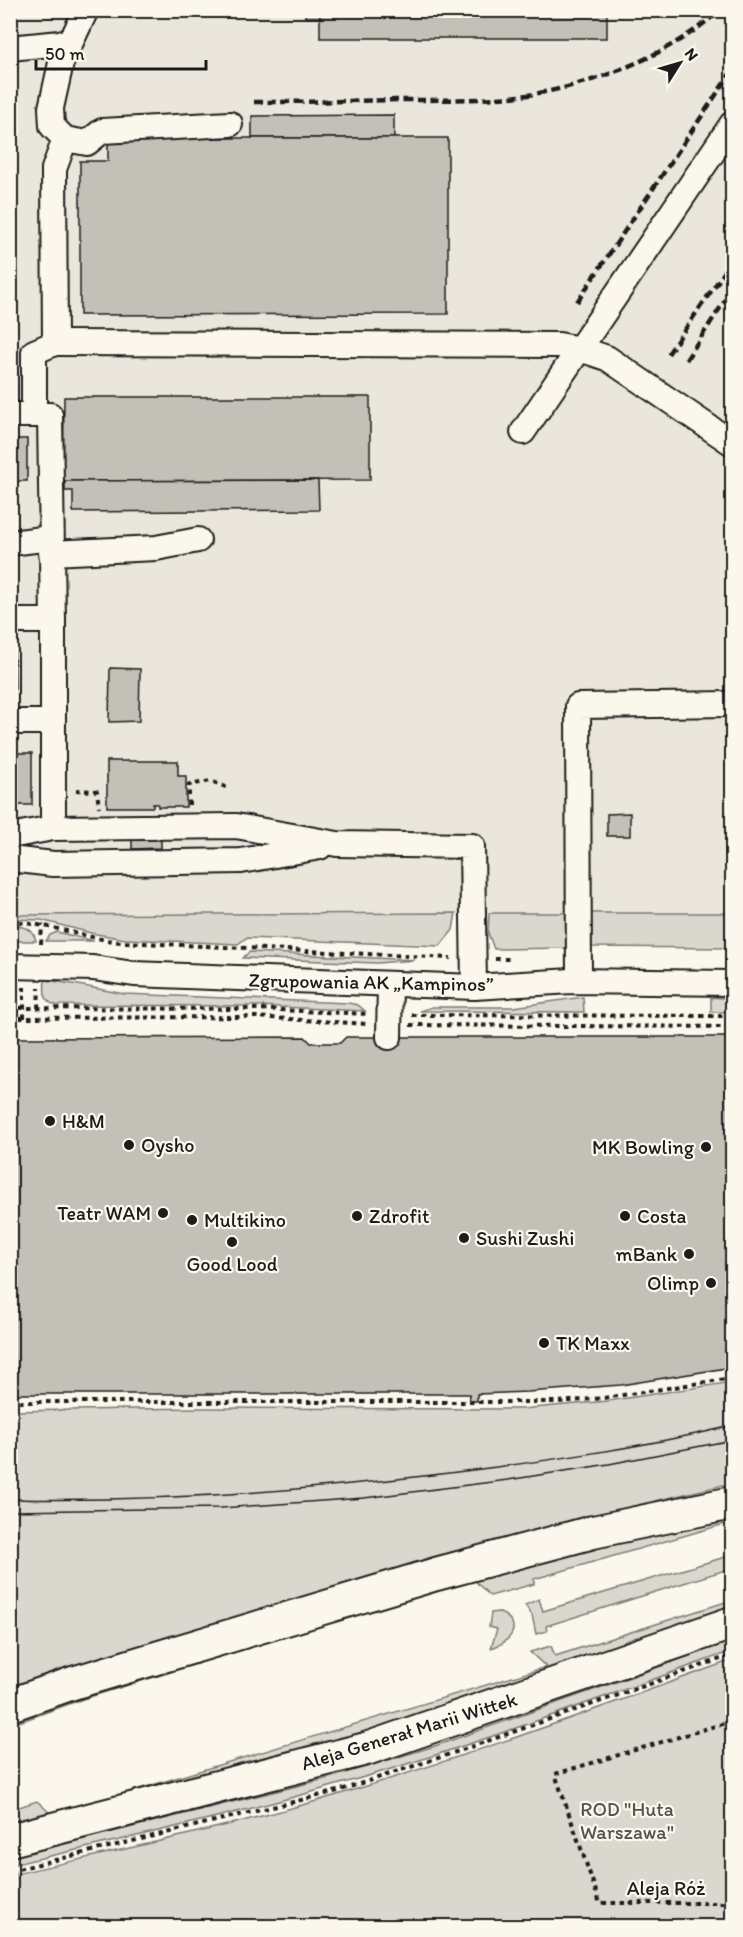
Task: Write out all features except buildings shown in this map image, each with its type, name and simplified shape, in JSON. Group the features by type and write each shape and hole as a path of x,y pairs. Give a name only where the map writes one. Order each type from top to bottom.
{"main road":[{"path":"10,1705 73,1683 436,1574 593,1532 732,1503"},
{"name":"Aleja Generał Marii Wittek","path":"10,1840 366,1749 732,1623"}],"street":[{"path":"86,10 61,63 51,108 52,126 65,139 87,143 102,131 230,124"},
{"path":"10,48 70,42"},
{"path":"523,432 732,124"},
{"path":"55,343 54,169 65,139"},
{"path":"34,415 34,352 55,343 559,345 607,358 732,443"},
{"path":"10,415 50,415 53,621 52,828"},
{"path":"10,543 156,548 198,540"},
{"path":"10,621 53,621"},
{"path":"579,981 578,706 732,704"},
{"path":"10,722 52,722"},
{"path":"10,836 52,828 236,826 337,844 472,846 474,987"},
{"path":"10,859 53,864 241,861 337,844"},
{"name":"Zgrupowania AK „Kampinos”","path":"17,973 93,968 135,975 474,987 579,981 732,982"},
{"path":"389,1037 390,984"}],"path":[{"path":"189,810 189,785 211,781 228,788"},
{"path":"74,790 97,791 100,811"},
{"path":"10,922 42,924 121,942 521,960"},
{"path":"41,951 42,924"},
{"path":"17,973 24,1018"},
{"path":"38,1008 40,980"},
{"path":"10,1402 540,1402 604,1398 732,1378"},
{"name":"Aleja Róż","path":"732,1721 555,1774 600,1903 732,1903"}],"shaded area":[{"path":"10,11 732,11 732,913 11,915"}],"green space":[{"path":"456,913 453,930 440,946 246,938 238,944 125,939 41,920 10,919 11,915"},
{"path":"489,913 566,913 566,948 494,949 488,933"},
{"path":"587,913 732,913 732,948 587,947"},
{"path":"10,926 27,928 35,936 36,941 11,941"},
{"path":"57,932 94,941 46,941 50,935"},
{"path":"249,952 415,960 377,963 243,958"},
{"path":"45,980 124,994 348,1003 358,1005 365,1011 258,1006 56,1005 47,999"},
{"path":"11,981 18,981 18,1005 11,1005"},
{"path":"583,997 584,1012 420,1011 432,1007 514,1007"},
{"path":"711,997 732,999 732,1012 711,1012"},
{"path":"732,1382 732,1483 578,1519 11,1689 10,1411 200,1408 522,1409 608,1401"},
{"path":"732,1515 732,1522 534,1579 534,1584 490,1596 473,1579 666,1528"},
{"path":"732,1555 732,1568 546,1626 547,1631 536,1634 532,1615 525,1605 539,1599 543,1611"},
{"path":"732,1600 732,1606 514,1685 358,1735 227,1772 53,1815 546,1667 530,1652 551,1646 555,1656"},
{"path":"498,1612 511,1621 512,1632 505,1641 491,1648 497,1629 489,1627 491,1613"},
{"path":"333,1622 83,1699 11,1725 10,1719 166,1669"},
{"path":"732,1641 732,1651 534,1722 383,1771 253,1808 11,1865 11,1857 329,1778 435,1746"},
{"name":"ROD \"Huta Warszawa\"","path":"732,1660 732,1926 11,1926 11,1875 297,1807 486,1748"},
{"path":"37,1801 52,1815 11,1825 10,1810"}],"tram line":[{"path":"10,1499 169,1497 327,1486 545,1460 658,1442 732,1426"},
{"path":"10,1511 221,1508 364,1498 508,1480 609,1464 732,1440"}],"railway":[{"path":"254,102 468,99 538,93 594,79 649,57 675,43 720,10"},
{"path":"577,302 732,71"},
{"path":"668,354 732,261"},
{"path":"686,360 732,290"}],"place":[{"name":"H&M","path":"50,1121"},
{"name":"Oysho","path":"129,1145"},
{"name":"MK Bowling","path":"706,1147"},
{"name":"Teatr WAM","path":"163,1213"},
{"name":"Zdrofit","path":"357,1216"},
{"name":"Costa","path":"625,1216"},
{"name":"Multikino","path":"192,1220"},
{"name":"Sushi Zushi","path":"464,1238"},
{"name":"Good Lood","path":"232,1242"},
{"name":"mBank","path":"689,1254"},
{"name":"Olimp","path":"711,1283"},
{"name":"TK Maxx","path":"544,1343"}]}
